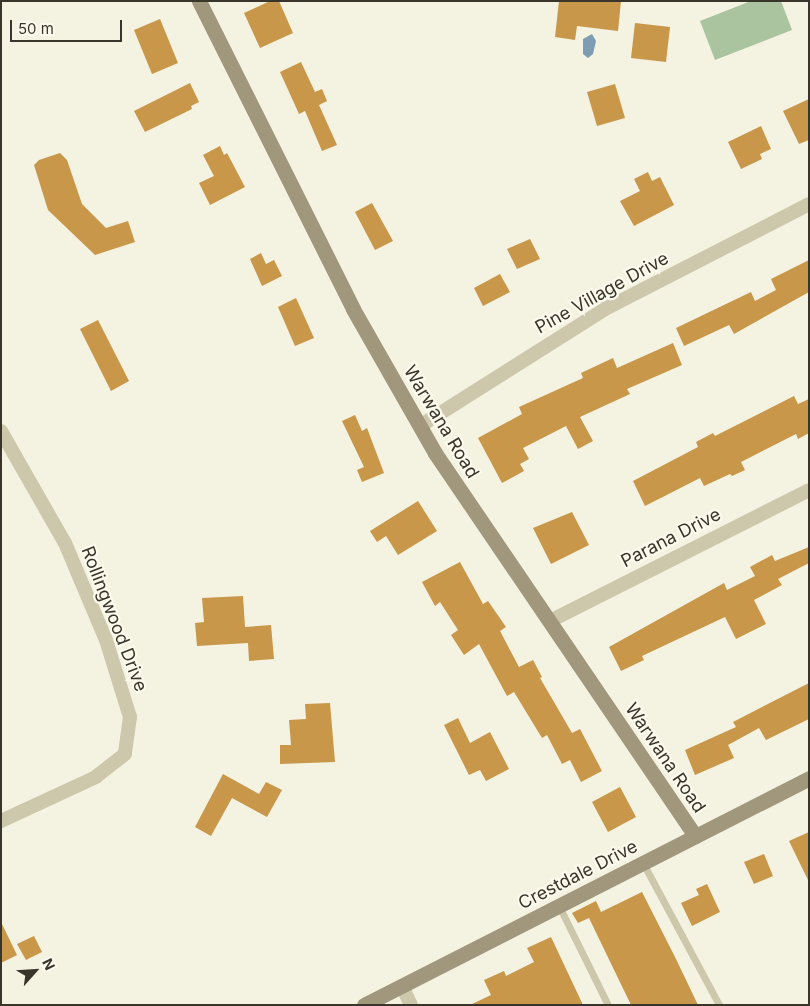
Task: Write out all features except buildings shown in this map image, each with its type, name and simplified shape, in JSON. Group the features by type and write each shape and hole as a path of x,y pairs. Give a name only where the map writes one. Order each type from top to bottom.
{"street":[{"name":"Warwana Road","path":"199,1 353,310 435,453 695,836"},
{"name":"Pine Village Drive","path":"420,426 604,309 809,204"},
{"name":"Rollingwood Drive","path":"1,431 65,543 106,640 130,717 125,754 96,777 1,821"},
{"name":"Parana Drive","path":"550,620 809,490"},
{"name":"Crestdale Drive","path":"364,1005 809,778"},
{"path":"402,986 411,1005"}],"lane":[{"path":"643,863 718,1005"},
{"path":"558,906 608,1005"}],"green space":[{"path":"751,1 781,1 792,30 715,60 700,21"}],"water":[{"path":"592,34 596,41 593,54 588,58 583,54 583,39"}]}
